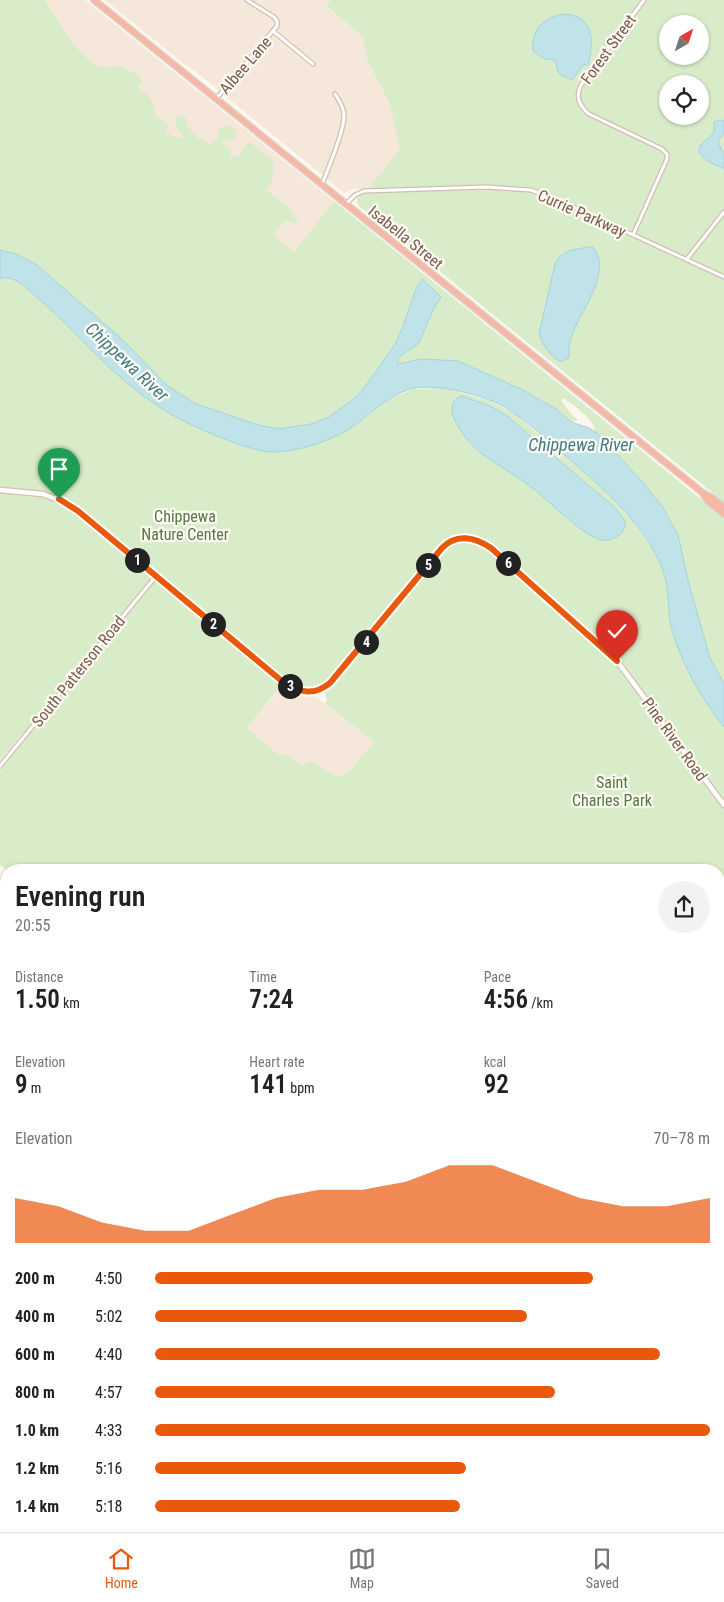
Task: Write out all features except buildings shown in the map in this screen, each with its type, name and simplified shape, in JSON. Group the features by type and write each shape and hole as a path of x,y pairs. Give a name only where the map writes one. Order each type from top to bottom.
{"highway":[{"name":"Isabella Street","path":"94,0 703,493 724,507"},
{"name":"Isabella Street","path":"703,493 708,501 724,514"}],"street":[{"path":"247,0 274,17 277,21 274,31 313,64"},
{"name":"Forest Street","path":"633,236 667,159 667,154 662,149 588,114 582,109 578,101 578,91 644,0"},
{"name":"Albee Lane","path":"216,99 274,31"},
{"path":"322,184 344,123 343,108 334,94"},
{"name":"Currie Parkway","path":"346,204 355,195 364,191 486,187 521,188 547,195 724,277"},
{"path":"686,259 724,212"},
{"path":"0,490 42,494 69,504 156,576"},
{"name":"Pine River Road","path":"156,576 283,682 297,691 318,691 336,678 445,545 457,539 476,539 491,548 617,661 724,805"},
{"name":"South Patterson Road","path":"0,766 156,576"}],"shaded area":[{"path":"0,0 85,0 334,201 294,252 33,43"},
{"path":"105,0 331,0 326,7 363,37 367,60 389,102 400,149 368,189 353,189 344,193"},
{"path":"283,684 301,694 313,695 374,742 350,770 338,777 309,760 302,767 288,755 278,754 247,728"}],"green space":[{"name":"Chippewa Nature Center","path":"0,0 45,0 69,38 85,57 102,67 117,66 139,75 142,82 138,88 151,99 157,117 167,124 168,128 164,131 174,137 183,138 182,133 175,126 177,116 186,118 187,125 197,138 202,138 206,143 212,144 217,139 219,129 230,125 236,130 235,139 227,140 221,144 231,149 230,157 240,155 249,141 274,162 272,182 266,190 289,207 293,216 299,221 294,223 285,220 273,235 294,252 334,201 724,518 724,683 710,658 689,584 678,535 662,506 596,432 591,422 583,413 563,398 561,400 578,420 571,422 556,409 536,397 458,361 408,361 398,364 398,358 419,343 433,310 441,297 419,283 394,346 362,391 337,412 344,432 390,399 413,389 441,388 456,391 490,401 515,414 611,496 654,550 662,564 667,587 670,624 706,701 724,727 724,802 617,657 489,543 481,538 471,536 453,537 436,550 331,678 317,687 310,688 294,685 286,679 247,728 278,754 288,755 302,766 309,760 338,777 350,770 374,742 324,703 327,701 325,693 447,547 464,541 476,543 493,553 612,659 724,809 724,864 0,864 0,770 27,737 22,734 0,761","holes":["506,415 609,503 542,495 481,452"]},
{"path":"331,0 724,0 724,502 358,205 357,198 368,189 400,149 389,102 367,60 363,37 326,6"}],"water":[{"path":"565,14 575,16 587,25 591,40 588,65 583,65 572,80 561,75 555,60 545,59 534,52 533,48 534,37 539,27 550,18"},
{"path":"724,121 724,133 719,140 719,144 724,155 724,169 703,157 699,150 701,144 714,132 714,122"},
{"path":"593,247 598,257 598,279 571,338 569,358 560,362 547,350 539,334 555,264 564,253"},
{"name":"Chippewa River","path":"0,250 16,254 37,265 124,341 168,386 196,404 258,425 279,429 311,424 329,417 362,391 394,346 416,289 422,279 441,297 433,310 419,343 398,358 398,364 421,359 458,361 523,390 556,409 571,422 596,432 662,506 678,535 689,584 710,658 724,683 724,727 707,704 680,654 669,617 665,577 658,558 647,540 628,515 605,491 535,429 506,408 474,395 449,389 415,388 398,394 352,427 322,442 297,449 273,452 245,446 219,437 174,416 128,384 26,288 10,278 0,278"},
{"path":"462,396 490,406 506,415 606,500 616,509 625,523 625,527 620,535 606,540 594,537 576,526 528,485 481,453 469,442 453,416 452,407 455,401"}],"route":[{"path":"59,499 78,511 283,682 297,691 318,691 336,678 442,548 453,540 462,538 476,539 491,548 617,661"}],"park label":[{"name":"Saint Charles Park","path":"612,791"}]}
